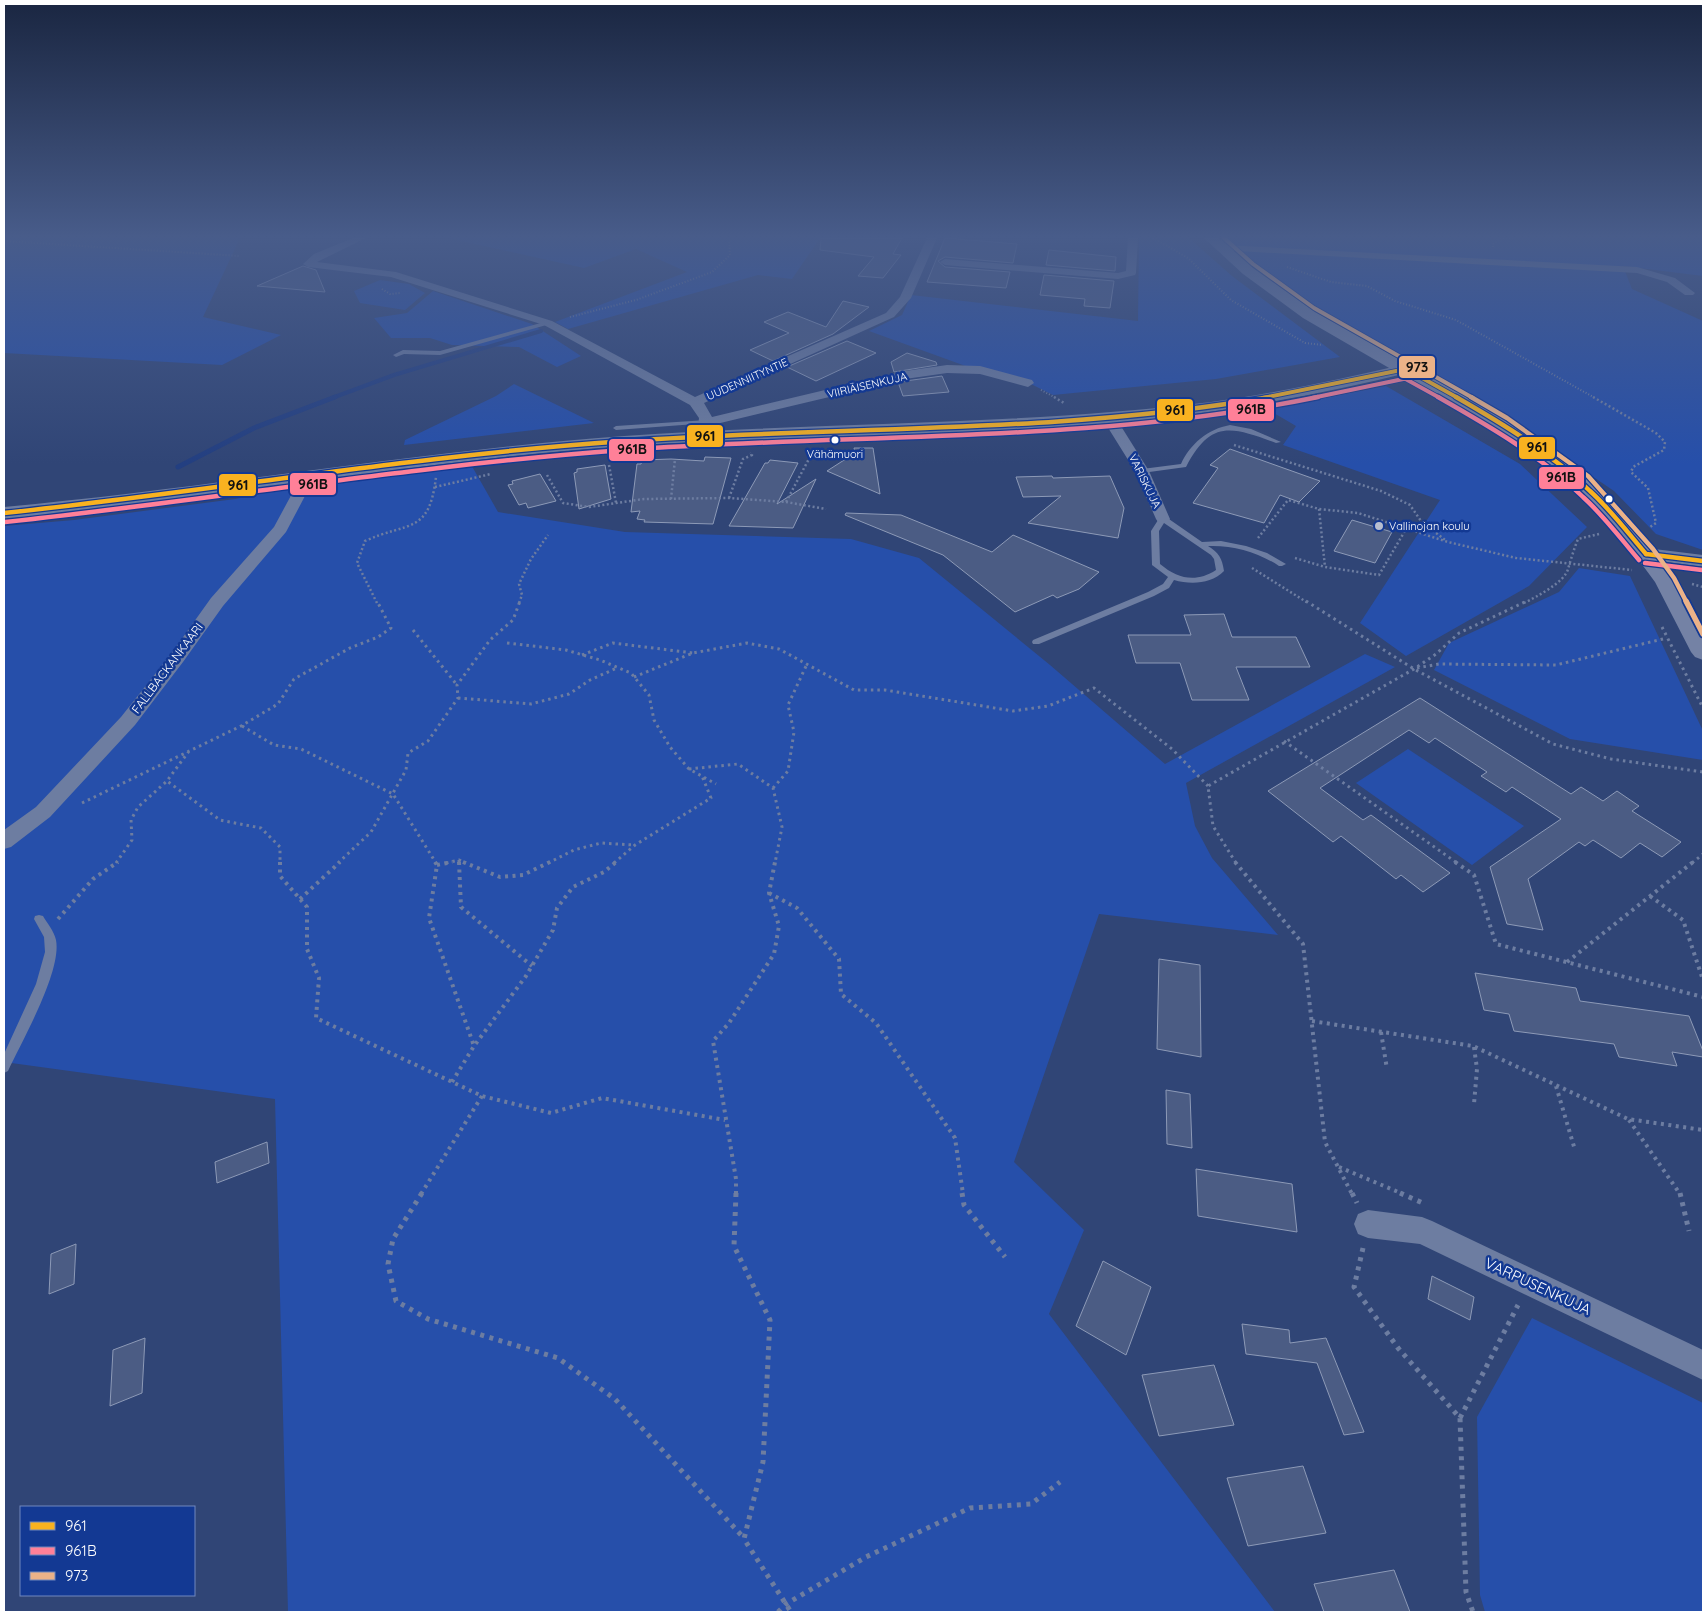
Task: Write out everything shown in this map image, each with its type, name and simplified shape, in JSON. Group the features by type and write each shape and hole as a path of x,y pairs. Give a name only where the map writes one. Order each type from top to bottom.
{"main road":[{"path":"1306,313 1504,426 1582,483 1639,560 1666,582 1703,652"}],"street":[{"path":"517,313 548,323 695,402"},
{"name":"UUDENNIITYNTIE","path":"706,429 703,408 695,402 891,313"},
{"name":"VIIRIÄISENKUJA","path":"706,429 905,375 947,369 980,370 1006,376 1028,384"},
{"path":"4,513 106,503 505,452 706,429 1022,424 1109,418 1251,402 1328,388 1406,369"},
{"name":"VARISKUJA","path":"1109,418 1142,471 1163,519"},
{"name":"FALLBACKANKAARI","path":"4,841 43,812 128,721 177,658 216,602 281,529 308,477"},
{"path":"1639,560 1703,561"},
{"name":"VARPUSENKUJA","path":"1368,1224 1422,1231 1703,1365"}],"lane":[{"path":"396,355 403,352 440,353 548,323"},
{"path":"1142,471 1184,466 1188,454 1207,435 1224,426 1234,427 1278,442"},
{"path":"616,428 706,429"},
{"path":"1163,519 1201,544 1214,553 1218,559 1220,571 1212,578 1190,582 1172,577 1156,564 1155,531 1163,519"},
{"path":"1201,544 1212,542 1229,545 1271,556 1282,564"},
{"path":"1036,642 1151,594 1166,586 1172,577"},
{"path":"4,1067 43,982 50,956 50,941 39,919"}],"path":[{"path":"548,323 585,313"},
{"path":"1254,313 1305,343 1324,345"},
{"path":"1435,313 1456,320 1656,433 1666,442 1664,450 1634,467 1631,472 1648,488 1656,523 1646,530"},
{"path":"1028,384 1066,405 1057,406"},
{"path":"1207,435 1263,456 1381,491 1402,500 1410,505 1421,521 1448,542"},
{"path":"729,498 743,459 752,455"},
{"path":"786,502 811,455"},
{"path":"671,499 674,459"},
{"path":"609,465 616,503"},
{"path":"435,487 491,474"},
{"path":"80,804 88,798 241,726 278,704 294,679 350,648 378,637 391,628 360,571 358,563 365,541 376,535 418,523 429,512 437,478 429,475"},
{"path":"548,475 564,503 589,507 644,499 729,498 786,502 826,509"},
{"path":"1257,540 1288,500 1319,509 1358,512 1448,542 1516,558 1635,571 1639,560"},
{"path":"1319,509 1325,567"},
{"path":"1294,557 1325,567 1379,575 1406,529"},
{"path":"1208,786 1284,741 1414,669 1436,654 1459,633 1532,599 1558,582 1568,570 1568,563 1578,539 1606,532"},
{"path":"457,685 490,640 513,620 522,595 520,584 531,559 548,535"},
{"path":"1687,582 1703,587"},
{"path":"1660,623 1703,708"},
{"path":"300,899 371,832 406,770 408,753 428,741 458,698 457,685 413,630"},
{"path":"1414,669 1439,664 1556,665 1667,638"},
{"path":"507,643 566,650 631,673 650,695 654,720 670,747 689,769 716,784"},
{"path":"582,655 614,643 693,653"},
{"path":"634,677 693,653 747,643 779,649 854,690 885,690 1012,711 1048,706 1094,688 1172,749 1208,786 1213,826 1230,854 1303,944 1325,1142 1368,1224 1354,1287 1398,1348 1460,1418"},
{"path":"773,788 788,771 794,732 788,706 807,664"},
{"path":"458,698 530,704 568,694 590,680 618,668"},
{"path":"1414,669 1553,744 1611,758 1703,772"},
{"path":"241,726 274,745 301,749 393,794 437,865 429,918 474,1046"},
{"path":"1284,741 1474,875 1496,944 1703,997"},
{"path":"46,932 93,879 119,861 132,840 130,820 138,806 168,781 190,751"},
{"path":"689,769 738,764 773,788 782,827 769,893 779,926 774,954 728,1023 713,1041 736,1179 734,1246 770,1320 763,1462 744,1539"},
{"path":"452,1082 474,1046 532,966 553,930 557,908 573,887 604,872 635,845 711,798 702,776"},
{"path":"168,781 220,820 261,828 280,847 280,876 307,907 307,949 320,978 316,1018 482,1096 551,1113 602,1098 725,1120"},
{"path":"437,865 459,860 500,877 523,875 574,850 601,843 635,845"},
{"path":"1566,962 1703,854"},
{"path":"459,860 460,907 532,966"},
{"path":"769,893 797,908 839,960 841,994 876,1023 956,1138 964,1205 1005,1257"},
{"path":"1650,896 1683,920 1703,980"},
{"path":"1312,1021 1474,1046 1628,1120 1703,1130"},
{"path":"1381,1032 1387,1069"},
{"path":"1474,1046 1477,1069 1474,1104"},
{"path":"1556,1085 1575,1150"},
{"path":"482,1096 393,1239 388,1264 396,1302 428,1320 558,1358 615,1399 744,1539 791,1612"},
{"path":"1628,1120 1679,1191 1689,1231"},
{"path":"1473,1612 1466,1592 1460,1418 1529,1282"},
{"path":"778,1612 786,1604 866,1557 970,1508 1031,1504 1060,1482"}],"shaded area":[{"path":"4,313 205,313 203,317 281,335 222,365 4,353"},
{"path":"404,313 500,313 532,324 581,356 557,367 519,347 452,345 430,338 391,338 374,318"},
{"path":"578,313 623,313 568,329 555,322"},
{"path":"903,313 1072,313 1138,321 1138,313 1282,313 1340,357 1216,379 1053,395 1029,383 971,368 869,331"},
{"path":"1322,313 1686,313 1703,321 1703,550 1656,534 1614,491 1511,421"},
{"path":"514,384 594,423 404,445 405,440 496,396"},
{"path":"1386,386 1520,464 1587,527 1529,586 1406,656 1360,623 1440,500 1283,445 1296,426 1267,409"},
{"path":"469,461 498,512 625,532 851,539 919,558 1050,665 1165,764 1365,654 1395,667 1186,783 1195,826 1212,858 1278,935 1099,914 1014,1162 1084,1230 1049,1314 1275,1612 288,1612 275,1099 4,1062 4,526 74,520 235,499 328,481"},
{"path":"1579,568 1630,576 1703,731 1703,760 1570,739 1434,670 1449,643 1559,592"},
{"path":"1408,749 1524,826 1472,865 1356,783"},
{"path":"1532,1318 1703,1403 1703,1612 1485,1612 1480,1595 1477,1417"}],"building":[{"path":"785,313 792,313 826,327 835,313 860,313 833,334 773,361 750,350 789,333 764,322"},
{"path":"847,341 876,353 816,381 787,367"},
{"path":"907,353 936,362 937,365 894,372 891,362"},
{"path":"942,376 949,392 903,396 898,382"},
{"path":"854,448 873,448 880,494 827,471 855,453"},
{"path":"1230,449 1320,481 1299,502 1280,495 1264,523 1193,503 1218,468 1210,465"},
{"path":"705,457 731,458 713,524 644,522 645,520 637,519 640,511 631,512 637,464 641,464 642,460 704,461"},
{"path":"770,460 798,463 777,504 816,479 793,528 729,526 765,463 768,463"},
{"path":"605,465 611,499 579,509 574,473 577,472 577,469"},
{"path":"540,474 556,501 528,508 526,503 519,505 508,485 513,484 512,481"},
{"path":"1052,476 1053,478 1110,476 1124,508 1118,538 1028,523 1061,496 1023,497 1016,477"},
{"path":"846,513 901,515 992,552 1013,535 1099,572 1079,589 1057,598 1053,595 1015,612 943,555 845,515"},
{"path":"1352,520 1392,532 1375,563 1334,551"},
{"path":"1224,614 1232,637 1296,637 1310,667 1236,667 1249,700 1192,700 1180,663 1136,663 1128,635 1191,635 1184,615"},
{"path":"1420,698 1571,794 1581,787 1603,801 1617,791 1639,806 1632,811 1681,842 1662,857 1640,843 1621,858 1593,840 1585,846 1579,842 1528,879 1543,930 1507,924 1490,867 1561,819 1512,787 1506,792 1481,776 1487,772 1435,738 1429,743 1409,730 1320,788 1363,820 1371,815 1450,873 1423,892 1401,875 1396,879 1341,836 1333,842 1268,791"},
{"path":"1159,959 1200,965 1201,1057 1157,1049"},
{"path":"1475,973 1576,988 1580,1001 1689,1016 1703,1051 1703,1057 1672,1052 1677,1066 1619,1057 1614,1044 1514,1031 1509,1014 1484,1010"},
{"path":"1166,1090 1190,1094 1192,1148 1167,1144"},
{"path":"267,1142 269,1163 217,1183 215,1162"},
{"path":"1196,1169 1292,1184 1297,1232 1198,1216"},
{"path":"76,1244 74,1284 49,1294 51,1254"},
{"path":"1103,1261 1151,1287 1126,1355 1076,1326"},
{"path":"1432,1276 1474,1297 1470,1320 1428,1299"},
{"path":"1242,1324 1289,1330 1290,1343 1326,1338 1364,1432 1344,1435 1317,1363 1246,1354"},
{"path":"145,1338 142,1393 110,1406 113,1350"},
{"path":"1214,1365 1234,1425 1159,1436 1142,1375"},
{"path":"1303,1466 1326,1533 1248,1546 1227,1478"},
{"path":"1394,1570 1410,1612 1324,1612 1314,1584"}],"waterway":[{"path":"332,398 394,375 541,331"},
{"path":"178,467 254,428 335,397"}],"transit line":[{"name":"973","path":"1323,313 1507,418 1588,476 1653,549 1674,578 1703,634"},
{"name":"961","path":"1406,369 1475,408 1520,436 1562,466 1599,500 1646,554"},
{"name":"961","path":"4,513 82,505 468,456 624,441 991,424 1138,414 1260,399 1406,369"},
{"name":"961B","path":"1402,377 1492,428 1555,472 1592,506 1639,560"},
{"name":"961B","path":"5,522 547,456 699,446 1066,429 1140,423 1262,408 1408,378"},
{"name":"961","path":"1646,554 1703,561"},
{"name":"961B","path":"1645,563 1702,570"}],"place":[{"name":"Vähämuori","path":"835,440"},
{"name":"Vallinojan koulu","path":"1379,526"}]}
